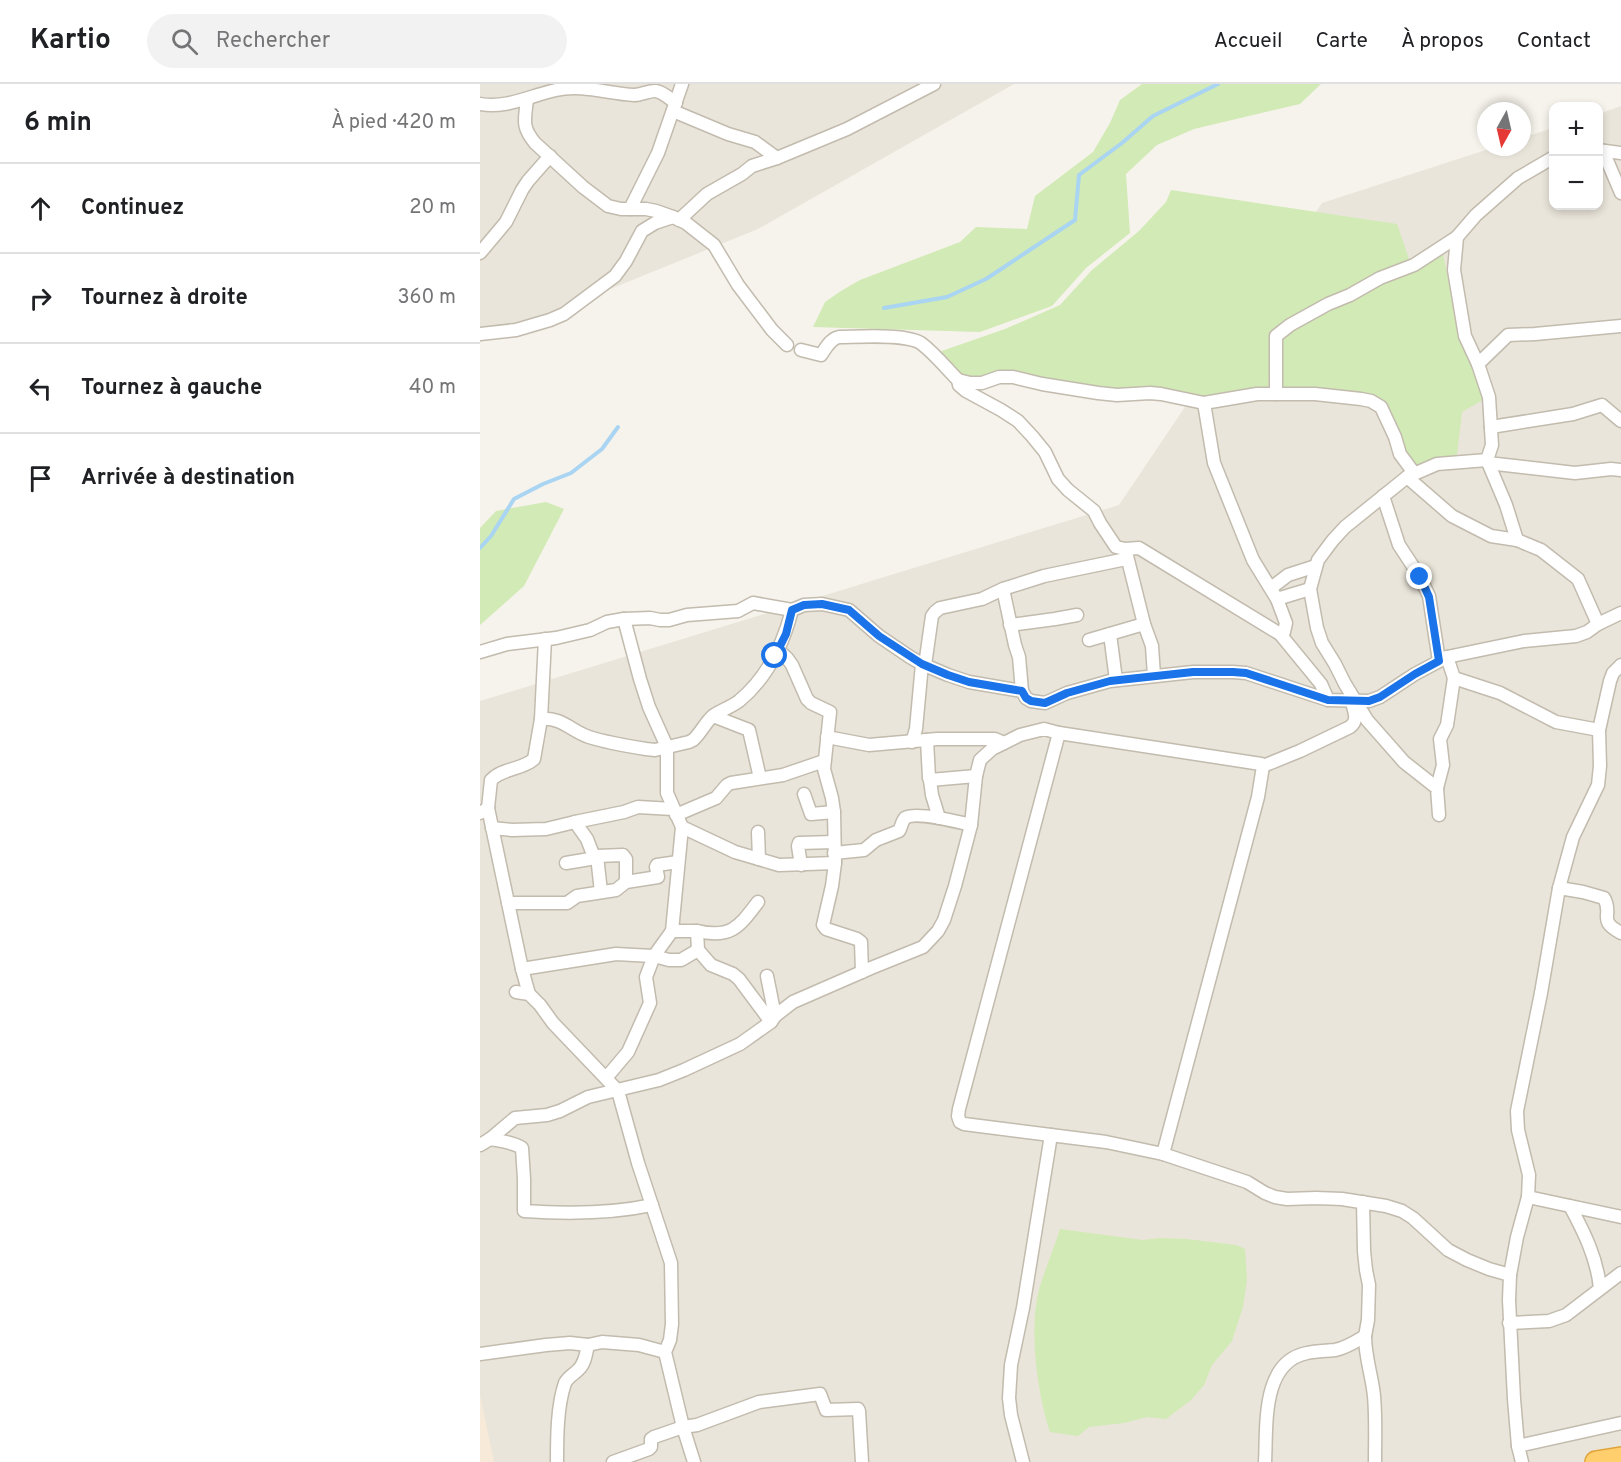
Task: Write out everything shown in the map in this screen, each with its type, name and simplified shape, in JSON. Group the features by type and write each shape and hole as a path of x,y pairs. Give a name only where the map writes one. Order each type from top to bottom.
{"highway":[{"path":"1596,1462 1621,1458"}],"street":[{"path":"630,209 658,153 682,84"},
{"path":"480,334 516,330 564,314 615,276 642,231 655,223 676,219 707,194 752,166 847,129 934,84"},
{"path":"480,104 527,99 558,89 576,88 637,95 655,90 662,93 675,107 728,134 755,142 777,158"},
{"path":"527,99 525,126 535,143 583,187 608,206 656,211 686,223 714,245 738,285 772,330 787,345"},
{"path":"1603,150 1621,153"},
{"path":"1603,154 1621,193"},
{"path":"480,253 506,222 528,181 550,156"},
{"path":"1276,394 1276,336 1320,308 1380,278 1414,265 1457,237 1476,214 1518,178 1549,160"},
{"path":"1457,237 1454,270 1465,336 1478,364 1489,397 1492,445 1487,462 1506,505 1517,540"},
{"path":"1478,364 1508,335 1621,326"},
{"path":"801,350 821,355 831,341 839,336 874,336 921,342 966,391 1018,422 1043,449 1058,479 1094,511 1116,547 1126,554 1153,652 1154,676"},
{"path":"958,381 982,383 999,377 1013,377 1098,393 1161,394 1204,403 1257,394 1315,394 1371,401 1381,407 1410,475 1452,516 1491,536 1517,540 1541,550 1578,579 1598,624"},
{"path":"1204,403 1214,462 1253,560 1274,594 1286,623 1284,632 1280,634"},
{"path":"1491,427 1573,414 1602,405 1621,421"},
{"path":"1437,788 1401,758 1367,720 1322,643 1310,589 1318,560 1345,527 1383,496 1410,475 1437,464 1487,462 1575,473 1621,470"},
{"path":"1383,496 1399,545 1420,577 1429,597 1443,659 1454,678 1447,725 1440,739 1443,765 1437,788 1439,815"},
{"path":"912,742 916,729 932,616 935,612 940,608 982,599 1003,589 1126,554 1139,548 1280,634 1321,684 1328,700"},
{"path":"1274,594 1288,575 1316,566"},
{"path":"1003,589 1019,657 1022,691 1031,701 1045,703 1067,693 1116,680 1209,671 1246,673 1328,700 1369,701 1380,697 1443,659 1524,641 1576,636 1621,613"},
{"path":"1274,594 1310,589"},
{"path":"480,652 507,644 590,630 607,622 624,619 669,620 687,615 738,611 753,603 792,610 804,605 822,604 849,610 879,636 924,665 969,682 1022,691"},
{"path":"541,719 562,722 579,732 602,740 646,749 655,750 689,742 712,716 737,702 750,691 765,672 786,634 792,610"},
{"path":"1010,625 1077,615"},
{"path":"606,1078 628,1052 650,1003 646,977 654,956 672,931 682,827 667,793 667,747 649,707 624,619"},
{"path":"1089,640 1144,624"},
{"path":"1110,634 1116,680"},
{"path":"546,639 541,719 534,759 532,762 512,768 491,780 484,810 492,828 529,994 553,1023 618,1091 638,1163 671,1263 672,1324 670,1340 664,1352 694,1462"},
{"path":"778,650 792,665 807,699 830,712 824,769 834,812 834,853 832,886 824,927 861,942 862,972"},
{"path":"1522,1462 1518,1446 1509,1323 1510,1275 1528,1197 1529,1175 1518,1130 1517,1111 1559,888 1573,837 1598,785 1599,730 1610,681 1613,673 1621,665"},
{"path":"1454,678 1500,693 1556,722 1599,730"},
{"path":"485,1142 514,1118 547,1115 588,1097 659,1080 684,1070 740,1044 794,1002 923,947 938,932 944,920 971,825 980,760 992,749 1020,735 1044,729 1263,766 1300,751 1354,724 1356,719 1354,701"},
{"path":"712,716 749,730 760,778"},
{"path":"1059,733 965,1086 958,1116 960,1122 1106,1142 1163,1154 1247,1182 1275,1197 1316,1198 1386,1206 1402,1211 1413,1218 1448,1250 1467,1260 1510,1275"},
{"path":"827,737 869,745 985,738 1004,743"},
{"path":"927,740 929,778 939,818"},
{"path":"492,828 546,829 638,807 674,812 716,798 727,785 783,775 824,761"},
{"path":"1163,1154 1258,797 1263,766"},
{"path":"930,780 976,776"},
{"path":"804,794 811,814 834,812"},
{"path":"682,827 735,852 779,865 801,865 834,853 864,850 876,840 899,831 903,821 908,817 925,816 971,825"},
{"path":"575,822 595,856 602,892"},
{"path":"758,832 759,859"},
{"path":"801,865 799,843 834,853"},
{"path":"566,863 595,856 623,855 626,859 626,882"},
{"path":"677,882 661,881 656,867 678,862"},
{"path":"508,903 567,903 577,896 616,890 626,882 658,877"},
{"path":"1559,888 1604,898 1607,903 1608,923 1610,927 1621,933"},
{"path":"672,931 706,933 731,931 740,926 758,902"},
{"path":"697,931 698,950 711,965 739,979 773,1019"},
{"path":"522,969 616,954 681,960 698,950"},
{"path":"767,975 773,1019"},
{"path":"516,992 529,994"},
{"path":"1023,1462 1011,1415 1009,1398 1011,1365 1023,1308 1051,1135"},
{"path":"485,1142 510,1143 522,1148 524,1211 599,1212 652,1205"},
{"path":"1528,1197 1621,1217"},
{"path":"1363,1202 1364,1251 1369,1285 1365,1347 1376,1414 1375,1462"},
{"path":"1570,1206 1593,1257 1600,1288"},
{"path":"1509,1323 1549,1321 1566,1315 1621,1273"},
{"path":"1265,1462 1269,1402 1273,1382 1278,1372 1296,1357 1306,1353 1338,1349 1365,1336"},
{"path":"480,1354 554,1344 588,1345 597,1342 624,1343 664,1352"},
{"path":"557,1462 557,1432 563,1390 566,1380 583,1364 588,1345"},
{"path":"613,1462 649,1449 651,1439 759,1402 820,1394 826,1410 858,1409 862,1462"},
{"path":"1518,1446 1621,1423"}],"shaded area":[{"path":"480,84 1014,84 758,229 480,342"},
{"path":"1621,106 1621,1462 480,1462 480,701 1119,505 1322,203 1477,153 1477,156 1531,156 1531,135 1549,129 1549,210 1603,210 1603,113"},
{"path":"480,1395 494,1462 480,1462"}],"green space":[{"path":"1142,84 1321,84 1300,104 1194,129 1157,145 1126,174 1130,233 1086,268 1052,306 980,332 813,327 825,302 860,280 960,242 976,227 1027,229 1035,196 1093,152 1120,100"},
{"path":"1171,190 1397,224 1410,262 1323,300 1272,334 1268,388 1199,397 1154,386 1135,390 979,380 960,377 936,353 1005,329 1060,305 1092,270 1139,231 1166,202"},
{"path":"1443,254 1461,342 1486,398 1462,412 1457,455 1414,471 1382,403 1281,390 1282,338 1355,292 1414,269"},
{"path":"546,502 564,509 524,586 480,625 480,528 496,511"},
{"path":"1060,1229 1143,1240 1187,1239 1236,1245 1245,1249 1247,1280 1243,1307 1232,1341 1212,1365 1204,1385 1191,1400 1166,1419 1147,1417 1124,1423 1089,1427 1078,1436 1050,1432 1041,1398 1034,1340 1036,1302"}],"waterway":[{"path":"884,308 947,297 986,279 1075,220 1079,175 1153,116 1218,84"},
{"path":"480,548 491,536 514,499 571,473 602,449 618,427"}],"route":[{"path":"775,656 786,634 792,610 804,605 822,604 849,610 879,636 922,664 969,682 1022,691 1026,698 1038,703 1045,703 1067,693 1110,681 1209,671 1246,673 1328,700 1369,701 1380,697 1439,661 1429,597 1420,577"}]}
